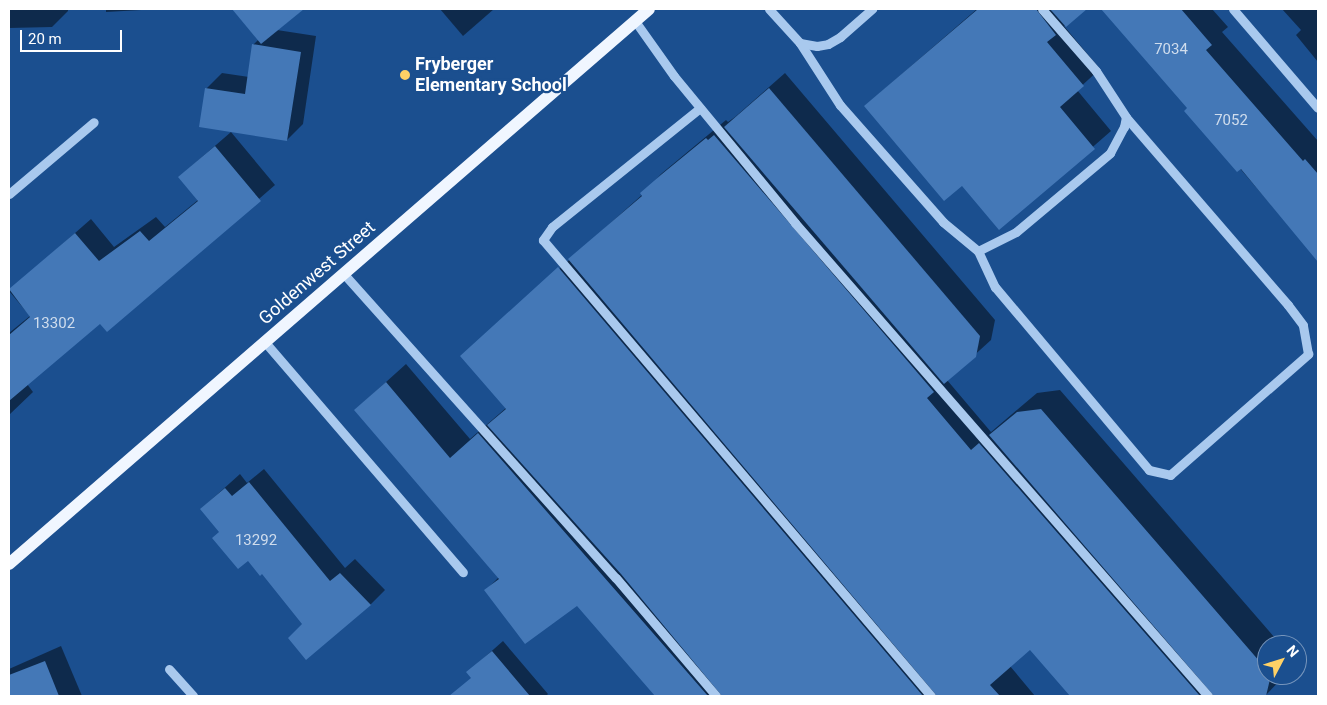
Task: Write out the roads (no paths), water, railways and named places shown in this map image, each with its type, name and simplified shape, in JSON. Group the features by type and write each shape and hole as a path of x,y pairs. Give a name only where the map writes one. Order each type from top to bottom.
{"main road":[{"name":"Goldenwest Street","path":"9,564 649,9"}],"street":[{"path":"769,9 800,43 840,105 943,222 978,251 995,288 1149,470 1170,475 1308,354 1303,325 1288,305 1126,117 1096,71 1042,9"},
{"path":"800,43 828,44 872,9"},
{"path":"1233,9 1318,108"},
{"path":"635,21 700,108 795,223 1208,696"},
{"path":"700,108 552,227 543,240 931,696"},
{"path":"978,251 1016,232 1110,153 1124,127 1126,117"},
{"path":"9,194 94,122"},
{"path":"343,273 616,578 716,696"},
{"path":"264,342 463,572"},
{"path":"169,669 193,696"}],"place":[{"name":"Fryberger Elementary School","path":"405,75"}]}
